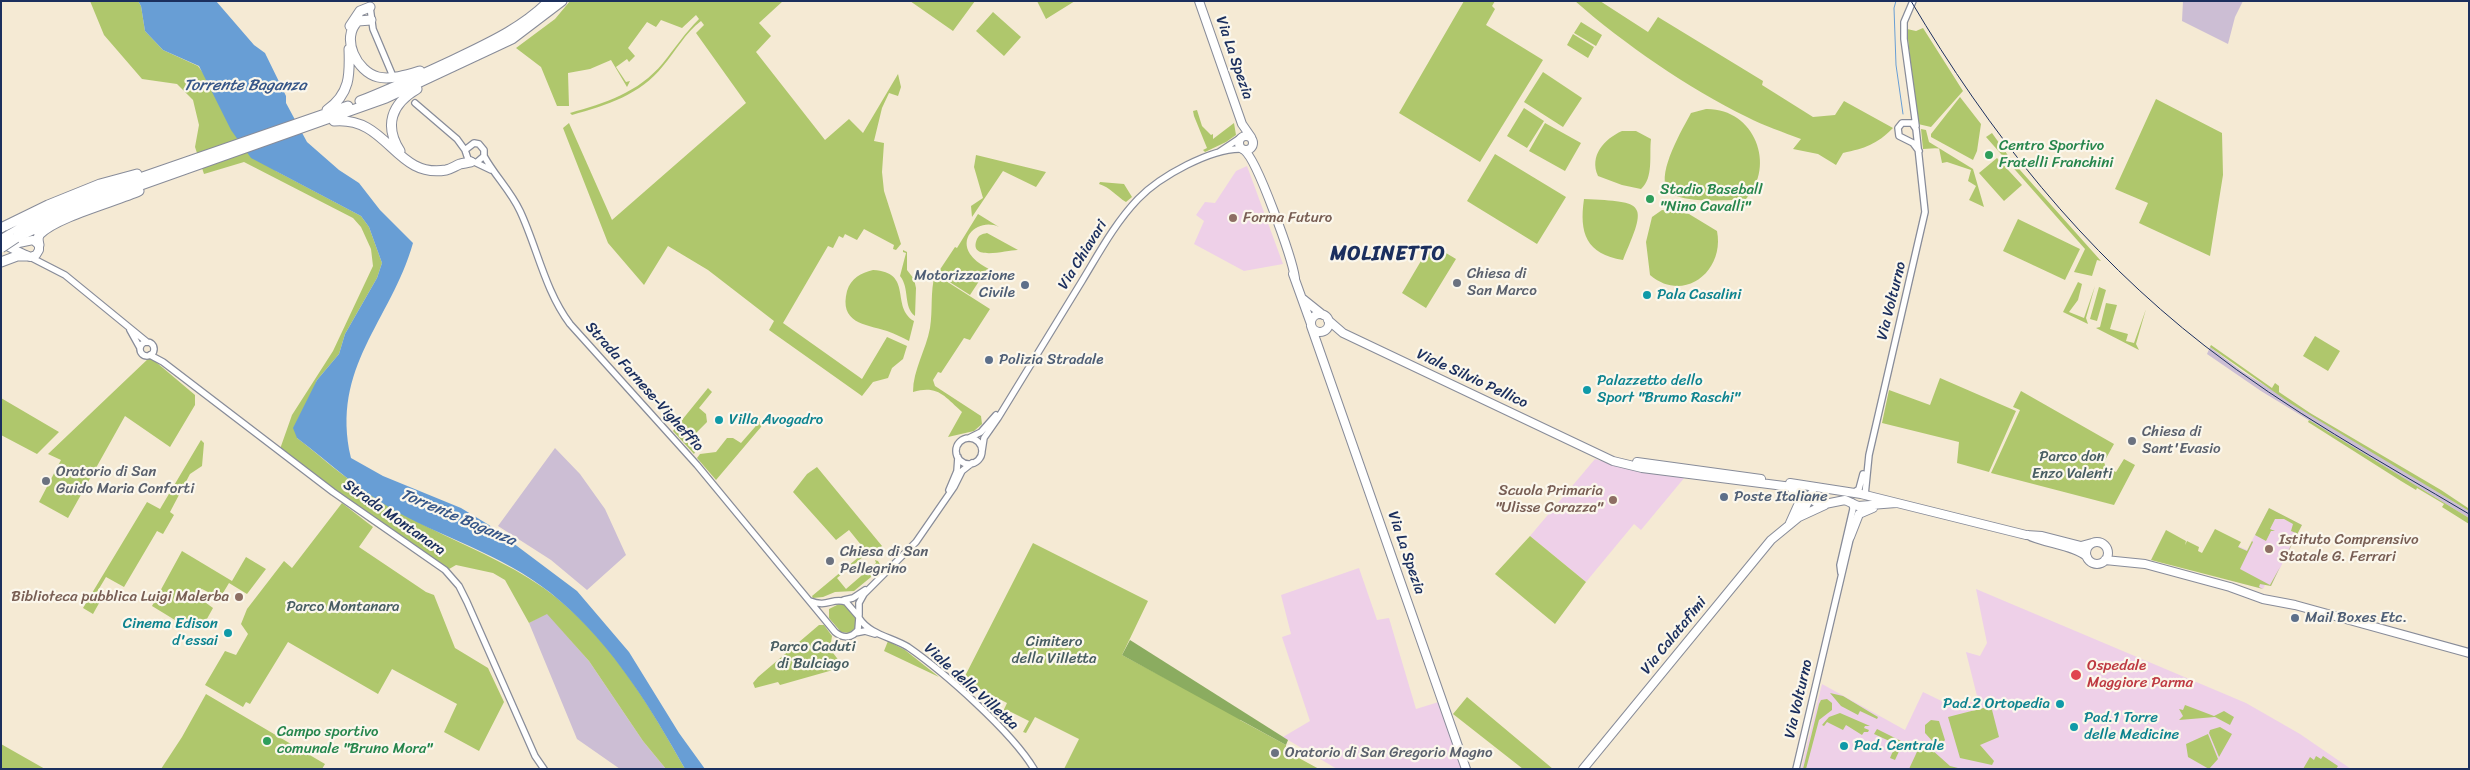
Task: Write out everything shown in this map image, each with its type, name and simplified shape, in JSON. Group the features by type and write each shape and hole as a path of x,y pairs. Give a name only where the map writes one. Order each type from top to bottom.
{"highway":[{"path":"315,121 389,90 502,37 556,3"},
{"path":"8,242 74,208 187,165 386,98 446,72 512,39 556,3"},
{"path":"315,121 346,92 349,76 348,34 351,24 360,11 370,7"},
{"path":"371,20 358,21 351,34 351,48 356,60 370,74 387,78 411,74 451,61"},
{"path":"406,160 392,135 392,122 395,110 405,97 446,72"},
{"path":"315,121 345,120 364,124 406,160 423,170 445,171 470,157"},
{"path":"1,228 48,205 100,184 187,165"},
{"path":"39,246 40,235 55,225 137,193 187,165"},
{"path":"1,262 17,256 28,256"}],"main road":[{"name":"Via La Spezia","path":"1199,1 1242,124 1252,141 1258,170 1272,212 1289,252 1295,278 1311,325 1466,769"},
{"name":"Via La Spezia","path":"1242,124 1239,144 1258,170"},
{"path":"1240,138 1246,135 1252,141 1243,150"},
{"path":"31,240 39,246 36,255 28,256 8,242 31,240"},
{"name":"Via La Spezia","path":"1303,299 1325,317"},
{"path":"1319,346 1328,324 1325,317 1316,316 1311,325 1316,331 1324,331"},
{"name":"Viale Silvio Pellico","path":"1325,317 1343,333 1610,460 1630,466 1788,487 1812,499"},
{"name":"Viale Silvio Pellico","path":"1324,331 1343,333"},
{"name":"Viale Silvio Pellico","path":"1589,449 1635,462 1865,495 2026,535"},
{"name":"Via Calatafimi","path":"1788,487 1797,496 1799,503 1790,524"},
{"path":"1812,499 1820,488"},
{"path":"1862,506 1866,501 1865,495"},
{"name":"Via Calatafimi","path":"1800,517 1812,499 1825,505"},
{"name":"Via Calatafimi","path":"1583,769 1767,545 1800,517 1825,505 1845,500 1857,506 1862,506"},
{"path":"1862,506 1896,503"},
{"path":"1850,537 1861,512 1887,504"},
{"path":"2026,535 2042,536 2080,546 2099,543 2110,552 2145,564 2284,600 2295,605 2410,637 2469,651"},
{"path":"2026,535 2038,541 2080,552 2095,564 2105,560 2145,564"},
{"path":"2087,557 2086,550 2092,544"},
{"path":"2105,560 2106,548"},
{"path":"2379,627 2390,627 2459,646 2469,651"},
{"path":"2410,637 2413,636 2455,647 2459,646"}],"street":[{"name":"Via Volturno","path":"1852,493 1859,489 1869,455 1924,218 1926,199 1904,22 1912,2"},
{"path":"370,7 371,20 392,74"},
{"name":"Via Volturno","path":"1906,141 1900,138 1898,132 1899,126 1911,114 1911,88"},
{"name":"Strada Farnese-Vigheffio","path":"415,103 457,138 470,157 492,171"},
{"path":"1904,122 1912,123 1916,129 1913,139 1906,141"},
{"name":"Strada Farnese-Vigheffio","path":"457,138 472,144 477,143 483,147 484,156 492,171 507,188 517,206 556,300 566,319 697,465 825,620"},
{"name":"Via Chiavari","path":"982,451 984,438 1131,207 1147,190 1170,174 1216,154 1240,138"},
{"path":"1906,141 1919,151"},
{"path":"472,144 470,157 484,156"},
{"name":"Via Chiavari","path":"1216,154 1243,150"},
{"path":"39,246 43,257 52,266 100,302 129,328 152,344 152,352 143,354 129,328"},
{"path":"28,256 52,266"},
{"path":"140,348 143,343 147,342"},
{"name":"Strada Montanara","path":"152,352 339,497 445,570 459,586 467,602 541,768"},
{"name":"Via Chiavari","path":"968,438 981,432 1005,404"},
{"path":"810,601 821,605 852,599 869,588 913,546 948,494 962,471 979,459 982,451 978,441 968,438 962,440 957,446 957,471 948,494"},
{"name":"Via Volturno","path":"1865,495 1869,455"},
{"path":"958,457 964,463 972,463"},
{"name":"Via Volturno","path":"1841,576 1840,565 1854,509 1852,502"},
{"name":"Via Volturno","path":"1796,769 1850,537 1856,514 1862,506"},
{"path":"830,603 825,610 825,620 839,635 848,637 855,634 859,627 859,603 869,588"},
{"path":"841,600 849,604 859,618"},
{"name":"Viale della Villetta","path":"859,618 865,626 906,646 959,690 1000,729 1034,769"},
{"name":"Viale della Villetta","path":"855,634 865,631 882,635"}],"shaded area":[{"path":"2183,1 2243,1 2235,17 2228,44 2182,21"},
{"name":"Forma Futuro","path":"1247,166 1283,264 1244,271 1194,244 1204,221 1196,215 1205,202 1215,203 1236,171"},
{"path":"2210,347 2243,372 2469,511 2469,518 2261,391 2207,354"},
{"path":"555,448 580,474 605,509 626,555 587,590 551,560 498,526"},
{"name":"Scuola Primaria \"Ulisse Corazza\"","path":"1595,459 1612,464 1685,477 1641,530 1634,524 1586,582 1530,536"},
{"name":"Istituto Comprensivo Statale G. Ferrari","path":"2269,508 2302,525 2271,586 2265,585 2263,589 2222,578 2238,546 2247,550"},
{"path":"1359,568 1377,620 1389,618 1416,709 1445,700 1469,769 1337,769 1283,737 1310,721 1282,637 1291,634 1281,595"},
{"name":"Ospedale Maggiore Parma","path":"1976,589 2246,703 2300,734 2351,769 1801,769 1822,684 1905,730 1923,692 1954,707 1978,700 1966,652 1980,656 1987,643"},
{"path":"547,613 589,661 643,741 666,769 620,769 577,739 529,623"}],"green space":[{"path":"90,1 138,1 141,6 145,31 163,50 198,66 276,171 361,216 369,227 382,263 377,278 345,334 339,354 317,380 297,438 349,480 385,504 515,570 558,599 578,617 613,656 659,723 685,769 666,769 643,741 589,661 547,614 529,623 505,580 493,573 456,565 444,572 368,521 280,449 292,415 333,351 373,266 371,249 361,227 353,218 244,162 204,174 195,147 199,125 193,100 177,84 142,79 104,35"},
{"path":"570,1 783,1 759,23 771,36 756,52 825,140 849,119 863,133 898,74 901,87 898,96 889,93 882,108 874,141 884,143 882,172 884,191 901,244 896,250 893,249 894,245 864,229 857,240 845,234 843,238 839,236 833,248 828,246 783,323 862,379 887,337 907,346 903,359 892,368 888,378 873,382 862,396 769,330 774,321 708,270 668,246 644,285 608,243 563,128 569,123 612,220 746,103 696,33 704,25 701,21 685,37 654,76 644,84 622,98 572,115 570,113 620,96 643,82 663,63 699,19 696,15 682,28 661,20 656,27 647,22 628,48 635,56 629,62 627,59 616,67 626,82 630,81 627,87 611,60 590,69 568,73 569,106 557,106 541,67 516,48 555,19"},
{"path":"910,1 975,1 953,31"},
{"path":"1037,1 1075,1 1046,19"},
{"path":"1464,1 1495,1 1492,6 1495,9 1486,25 1543,60 1480,162 1399,113"},
{"path":"1575,1 1600,1 1648,32 1658,17 1763,81 1762,85 1813,117 1835,115 1844,101 1893,128 1870,145 1843,153 1836,165 1818,154 1793,149 1801,139 1753,120 1702,93 1635,49"},
{"path":"993,12 1021,37 1004,56 976,31"},
{"path":"1581,22 1602,35 1596,46 1574,33"},
{"path":"1923,28 1963,91 1931,127 1918,124 1916,117 1907,29 1916,31"},
{"path":"1573,34 1594,47 1588,58 1567,45"},
{"path":"1543,72 1582,98 1563,127 1524,102"},
{"path":"1960,97 1981,124 1977,151 1973,160 1931,137 1931,134"},
{"path":"2156,99 2222,133 2223,175 2210,256 2139,223 2148,203 2115,189"},
{"path":"1524,108 1544,121 1527,148 1507,136"},
{"path":"1706,109 1723,111 1737,118 1748,128 1756,141 1760,155 1760,170 1755,185 1746,199 1692,199 1673,194 1667,189 1665,172 1677,139 1691,113"},
{"path":"1197,110 1202,126 1211,135 1213,134 1213,139 1234,123 1236,135 1205,152 1203,150 1207,148 1193,111"},
{"path":"1545,123 1581,143 1565,171 1529,151"},
{"path":"1921,129 1926,130 1929,142 1939,148 1923,149"},
{"path":"1622,131 1636,131 1651,139 1648,179 1641,189 1622,185 1598,176 1595,162 1600,149 1615,134"},
{"path":"1992,133 2012,161 2101,261 2097,260 2092,276 2074,272 2085,249 1986,137"},
{"path":"1939,148 1973,169 1984,207 1969,200 1976,186 1968,181 1971,170 1947,162 1942,163"},
{"path":"1495,154 1566,197 1537,244 1467,201"},
{"path":"976,155 1046,172 1036,187 1003,171 972,217 971,206 983,198 974,167"},
{"path":"1997,158 2022,185 2004,201 1979,173"},
{"path":"1100,182 1124,184 1132,197 1126,202 1099,184"},
{"path":"1584,199 1620,202 1630,204 1636,209 1638,216 1636,226 1623,260 1601,253 1588,240 1584,232 1583,222"},
{"path":"1662,210 1689,214 1717,231 1718,246 1715,259 1699,279 1688,284 1676,286 1663,283 1650,275 1646,242 1652,217"},
{"path":"978,214 999,227 985,225 973,230 967,240 967,247 973,258 1002,277 1001,279 987,269 970,295 937,274 955,247 957,248"},
{"path":"2018,219 2080,249 2065,280 2003,251"},
{"path":"987,233 1018,250 991,253 978,251 976,246 977,239"},
{"path":"1431,244 1456,259 1426,308 1402,293"},
{"path":"903,250 907,252 907,270 914,279 916,288 915,316 909,308 905,286 900,276 906,253"},
{"path":"873,270 886,272 898,283 903,307 907,315 914,321 909,341 890,332 862,324 850,316 845,302 849,286 854,279"},
{"path":"935,274 990,309 970,340 964,338 941,373 938,372 933,380 935,386 981,416 982,424 974,431 948,437 962,412 940,393 929,390 913,392 917,368 930,328"},
{"path":"2078,282 2082,284 2078,300 2069,312 2084,318 2095,286 2086,318 2088,324 2063,312"},
{"path":"2099,287 2106,290 2097,321 2090,319"},
{"path":"2106,303 2117,305 2110,329 2128,334 2126,341 2134,343 2146,309 2136,344 2139,350 2096,328 2100,327"},
{"path":"2315,336 2340,351 2328,371 2303,356"},
{"path":"2211,345 2272,388 2275,383 2279,386 2279,392 2310,413 2441,490 2468,508 2469,511 2290,403 2210,347"},
{"path":"150,357 195,395 195,405 170,447 125,416 68,518 39,502 61,460 48,454"},
{"path":"1940,378 2016,411 1989,472 1957,463 1959,442 1882,423 1889,390 1930,405"},
{"path":"708,388 712,392 699,408 706,414 707,422 695,434 696,450 694,454 673,431"},
{"name":"Parco don Enzo Valenti","path":"2021,391 2114,444 2104,462 2106,468 2116,472 2124,459 2135,465 2114,505 1991,473 2020,410 2013,407"},
{"path":"1,398 59,432 37,454 1,435"},
{"path":"753,416 762,424 761,427 716,480 697,458 700,454 716,452 727,438 733,438 741,443 755,427 755,421 748,418"},
{"path":"2309,420 2469,518 2469,524 2442,507 2444,504 2401,481 2308,422"},
{"path":"201,440 204,443 202,466 190,474 170,512 174,515 163,534 157,531 124,587 106,577 97,592 103,596 93,614 83,608 147,502 160,509"},
{"path":"817,467 882,546 870,555 868,553 837,578 846,589 876,563 875,560 878,561 882,568 854,591 835,592 823,597 813,598 812,596 866,551 849,530 836,540 793,492 807,474"},
{"name":"Parco Montanara","path":"342,503 373,527 359,547 426,592 434,595 455,648 488,668 504,702 479,751 444,732 457,704 392,669 378,694 288,642 250,704 246,702 243,707 205,685 225,651 236,655 248,634 241,624 247,609 284,561 292,568"},
{"path":"2269,508 2302,525 2288,552 2296,533 2291,531 2293,524 2284,519 2275,519 2270,529 2275,531 2271,531 2266,541 2255,535"},
{"path":"2215,529 2241,542 2238,547 2247,551 2253,542 2240,569 2270,585 2280,567 2271,586 2260,584 2259,587 2263,589 2151,560 2166,530 2186,541 2185,545 2187,541 2199,547 2198,551 2202,553"},
{"path":"1530,536 1586,582 1555,624 1495,574"},
{"name":"Cimitero della Villetta","path":"1033,543 1148,601 1122,655 1240,718 1240,720 1286,745 1286,751 1319,769 1064,769 1079,739 1035,717 1026,733 1023,732 1029,721 1007,710 1001,721 999,720 1007,703 963,680"},
{"path":"182,551 232,581 246,557 266,569 247,594 229,583 220,598 202,589 198,597 213,608 203,626 197,624 188,628 152,606"},
{"path":"839,604 845,605 856,618 855,628 849,633 841,632 829,618 829,609"},
{"name":"Parco Caduti di Bulciago","path":"819,625 824,625 832,636 830,649 840,662 840,668 780,685 778,682 755,688 753,683 758,677"},
{"path":"1130,640 1288,740 1286,745 1122,655"},
{"path":"888,641 905,650 939,677 884,651"},
{"path":"1830,693 1843,696 1878,717 1877,719 1860,711 1858,715 1841,706"},
{"path":"206,694 325,764 322,769 161,769 182,737"},
{"path":"1467,697 1553,769 1523,769 1453,714"},
{"path":"1827,699 1832,703 1832,710 1819,720 1806,769 1803,769 1819,704 1821,700"},
{"path":"2185,705 2214,716 2224,711 2234,717 2230,725 2215,717 2179,720 2183,716 2179,709 2183,710"},
{"path":"1991,706 1999,737 1980,745 1994,761 1992,765 1960,758 1948,717"},
{"path":"1840,713 1870,726 1865,726 1864,728 1869,730 1868,732 1864,732 1862,735 1846,725 1843,730 1827,722 1824,726 1822,725 1829,717"},
{"path":"1931,720 1939,721 1945,740 1941,745 1935,744 1925,733 1925,725"},
{"path":"2220,727 2232,734 2219,757 2209,733 2210,730"},
{"path":"1877,729 1901,741 1902,745 1895,760 1890,758 1896,744 1874,734"},
{"path":"2208,734 2218,759 2209,769 2188,757 2186,744"},
{"path":"1922,741 1950,766 1962,769 1909,769"},
{"path":"1,744 45,769 1,769"},
{"path":"2316,756 2321,759 2323,756 2338,766 2336,769 2303,769 2310,757 2314,760"}],"water":[{"name":"Torrente Baganza","path":"138,1 216,1 254,45 265,53 286,96 286,103 307,142 339,170 359,183 380,210 413,243 403,271 366,346 356,371 349,397 347,426 351,458 383,476 461,508 489,525 577,591 629,652 679,733 705,769 685,769 659,723 614,658 579,618 559,600 522,573 502,562 384,504 297,438 293,428 317,380 339,354 345,334 377,278 382,263 369,227 361,216 251,158 231,130 199,66 163,50 145,31 141,6"}],"waterway":[{"path":"1896,1 1894,8 1896,65 1903,114"}],"railway":[{"path":"1911,1 1941,50 2006,143 2079,230 2119,271 2205,346 2268,392 2334,434 2469,514"}],"place":[{"name":"Centro Sportivo Fratelli Franchini","path":"1989,155"},
{"name":"Stadio Baseball \"Nino Cavalli\"","path":"1650,199"},
{"name":"Forma Futuro","path":"1233,218"},
{"name":"Chiesa di San Marco","path":"1457,283"},
{"name":"Motorizzazione Civile","path":"1025,285"},
{"name":"Pala Casalini","path":"1647,295"},
{"name":"Polizia Stradale","path":"989,360"},
{"name":"Palazzetto dello Sport \"Brumo Raschi\"","path":"1587,390"},
{"name":"Villa Avogadro","path":"719,420"},
{"name":"Chiesa di Sant'Evasio","path":"2132,441"},
{"name":"Oratorio di San Guido Maria Conforti","path":"46,481"},
{"name":"Poste Italiane","path":"1724,497"},
{"name":"Scuola Primaria \"Ulisse Corazza\"","path":"1613,500"},
{"name":"Istituto Comprensivo Statale G. Ferrari","path":"2269,549"},
{"name":"Chiesa di San Pellegrino","path":"830,561"},
{"name":"Biblioteca pubblica Luigi Malerba","path":"239,597"},
{"name":"Mail Boxes Etc.","path":"2295,618"},
{"name":"Cinema Edison d'essai","path":"228,633"},
{"name":"Ospedale Maggiore Parma","path":"2076,675"},
{"name":"Pad.2 Ortopedia","path":"2060,704"},
{"name":"Pad.1 Torre delle Medicine","path":"2074,727"},
{"name":"Campo sportivo comunale \"Bruno Mora\"","path":"267,741"},
{"name":"Pad. Centrale","path":"1844,746"},
{"name":"Oratorio di San Gregorio Magno","path":"1275,753"}],"district":[{"name":"MOLINETTO","path":"1388,255"}]}
